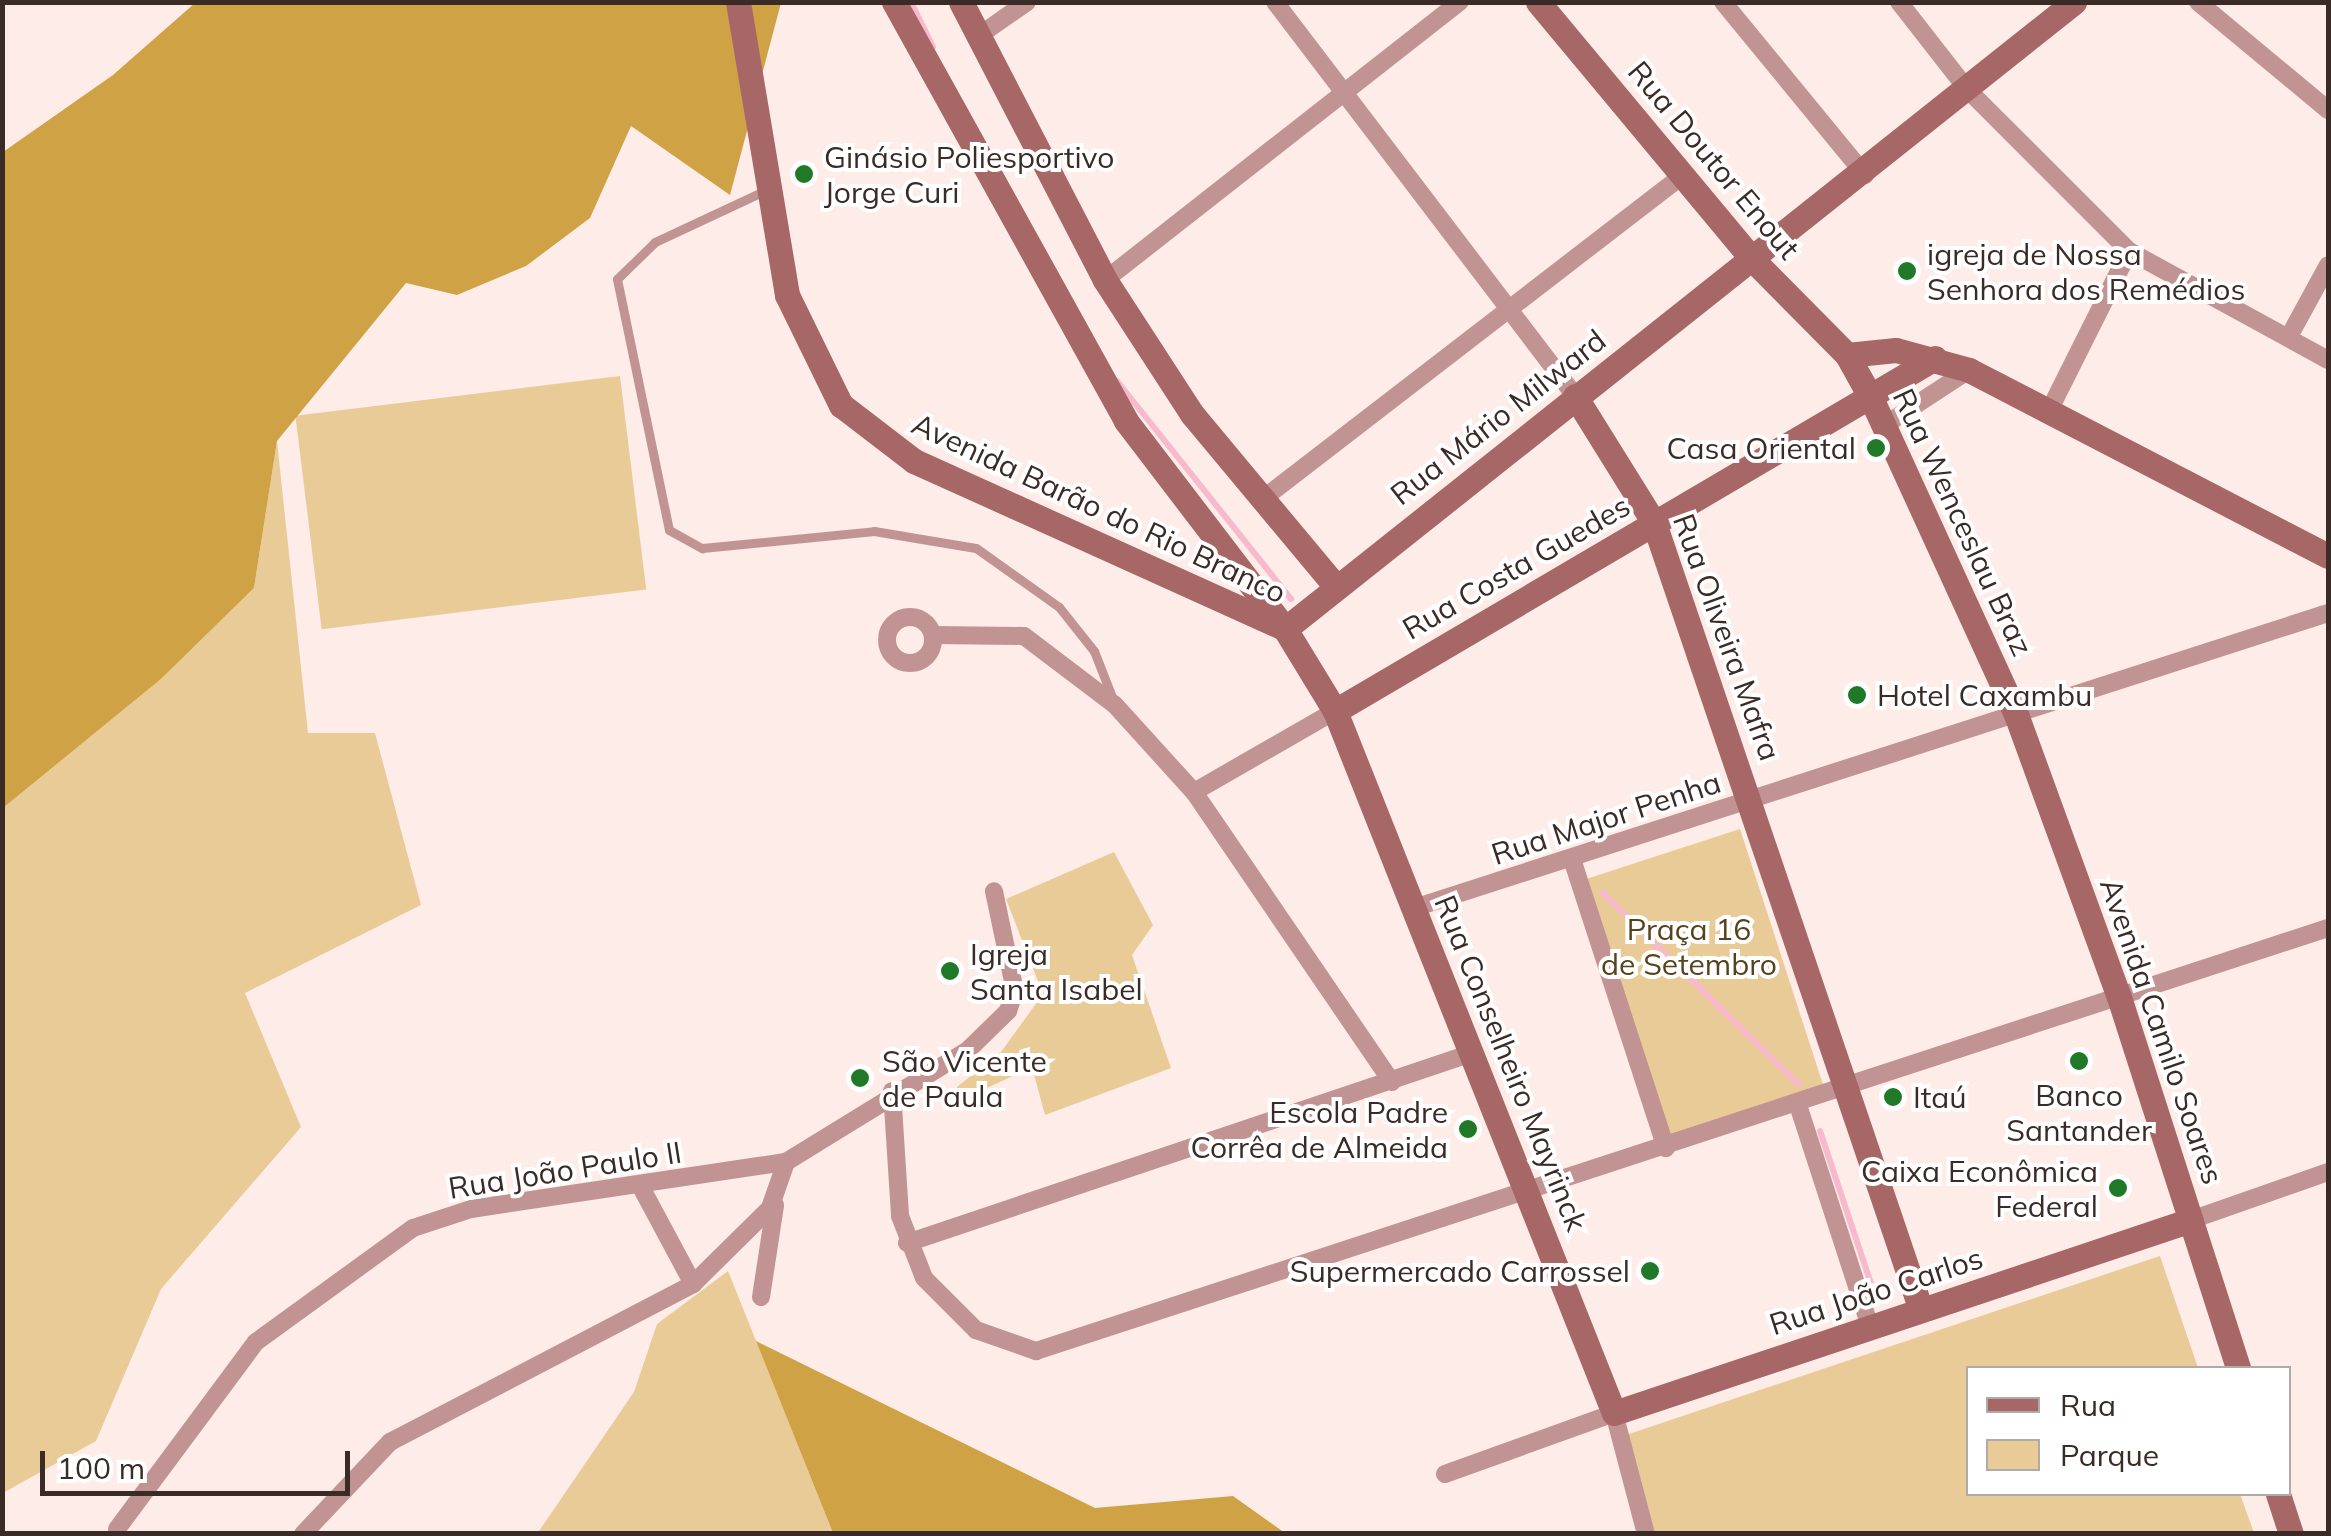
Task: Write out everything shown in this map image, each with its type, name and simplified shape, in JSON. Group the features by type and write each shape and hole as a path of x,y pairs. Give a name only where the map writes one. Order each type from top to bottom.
{"street":[{"name":"Avenida Barão do Rio Branco","path":"738,2 766,190 806,345 870,432 914,461 1286,630"},
{"name":"Rua Conselheiro Mayrinck","path":"894,2 1126,421 1286,630 1335,711 1530,1193 1614,1413 1646,1534"},
{"path":"960,2 1105,280 1260,501 1336,587"},
{"path":"977,37 1027,2"},
{"path":"1275,2 1575,396"},
{"path":"1105,280 1460,2"},
{"name":"Rua Doutor Enout","path":"1538,2 1754,262 1847,355"},
{"path":"1723,2 1865,174"},
{"path":"1899,2 1967,89 2129,251 2291,333 2328,360"},
{"name":"Rua Mário Milward","path":"1286,630 1575,396 1865,174 2074,2"},
{"path":"2198,2 2328,110"},
{"path":"1260,501 1683,175"},
{"path":"2051,407 2129,251"},
{"path":"2291,333 2328,266"},
{"path":"1847,355 1935,358 1968,370 2051,407 2328,556"},
{"name":"Rua Wenceslau Braz","path":"1847,355 1885,425 2017,717"},
{"name":"Rua Costa Guedes","path":"1194,792 1872,400 1935,358"},
{"path":"1885,425 1968,370"},
{"name":"Rua Oliveira Mafra","path":"1575,396 1654,524 1751,799 1921,1310"},
{"name":"Rua Major Penha","path":"1414,908 2017,717 2328,613"},
{"path":"933,635 1024,636 1115,704 1194,792 1392,1082"},
{"name":"Avenida Camilo Soares","path":"2017,717 2119,997 2237,1366"},
{"path":"1572,859 1666,1148"},
{"name":"Rua João Paulo II","path":"117,1529 244,1354 383,1246 453,1213 786,1162 892,1091 968,1050 1013,1002 994,891"},
{"path":"892,1091 907,1244 958,1316 991,1340 1036,1352 2328,928"},
{"path":"907,1244 1472,1053"},
{"path":"1798,1105 1870,1327"},
{"path":"761,1297 786,1162"},
{"name":"Rua João Carlos","path":"1445,1474 1614,1413 2328,1172"},
{"path":"641,1187 694,1284"},
{"path":"302,1534 390,1442 694,1284 777,1195"},
{"path":"2279,1496 2291,1534"}],"lane":[{"path":"766,190 655,242 617,279 669,530 702,548 874,531 976,548 1059,607 1094,652 1115,704"}],"green space":[{"path":"620,376 646,589 322,629 295,416"},
{"path":"277,441 308,733 375,733 421,905 245,993 301,1127 161,1289 96,1441 3,1493 3,808 161,679 254,588"},
{"name":"Praça 16 de Setembro","path":"1740,829 1826,1093 1665,1146 1579,881"},
{"path":"1114,852 1153,925 1132,955 1171,1068 1045,1115 1032,1067 959,1101 957,1087 1001,1052 1043,994 1006,899"},
{"path":"2160,1256 2197,1366 1966,1366 1966,1496 2241,1496 2254,1533 1651,1533 1623,1436"},
{"path":"728,1271 833,1533 537,1534 634,1392 657,1324"}],"shaded area":[{"path":"195,3 781,3 730,195 631,126 590,218 526,266 457,295 406,283 277,441 254,588 161,679 3,808 3,152 113,75"},
{"path":"756,1341 1095,1508 1233,1496 1285,1533 833,1533"}],"waterway":[{"path":"911,2 933,47"},
{"path":"1117,381 1291,599"},
{"path":"1603,893 1799,1085"},
{"path":"1820,1131 1872,1286"}],"place":[{"name":"Ginásio Poliesportivo Jorge Curi","path":"804,174"},
{"name":"igreja de Nossa Senhora dos Remédios","path":"1907,271"},
{"name":"Casa Oriental","path":"1876,448"},
{"name":"Hotel Caxambu","path":"1857,695"},
{"name":"Igreja Santa Isabel","path":"950,971"},
{"name":"Banco Santander","path":"2079,1061"},
{"name":"São Vicente de Paula","path":"860,1078"},
{"name":"Itaú","path":"1893,1097"},
{"name":"Escola Padre Corrêa de Almeida","path":"1468,1129"},
{"name":"Caixa Econômica Federal","path":"2118,1188"},
{"name":"Supermercado Carrossel","path":"1650,1271"}]}
